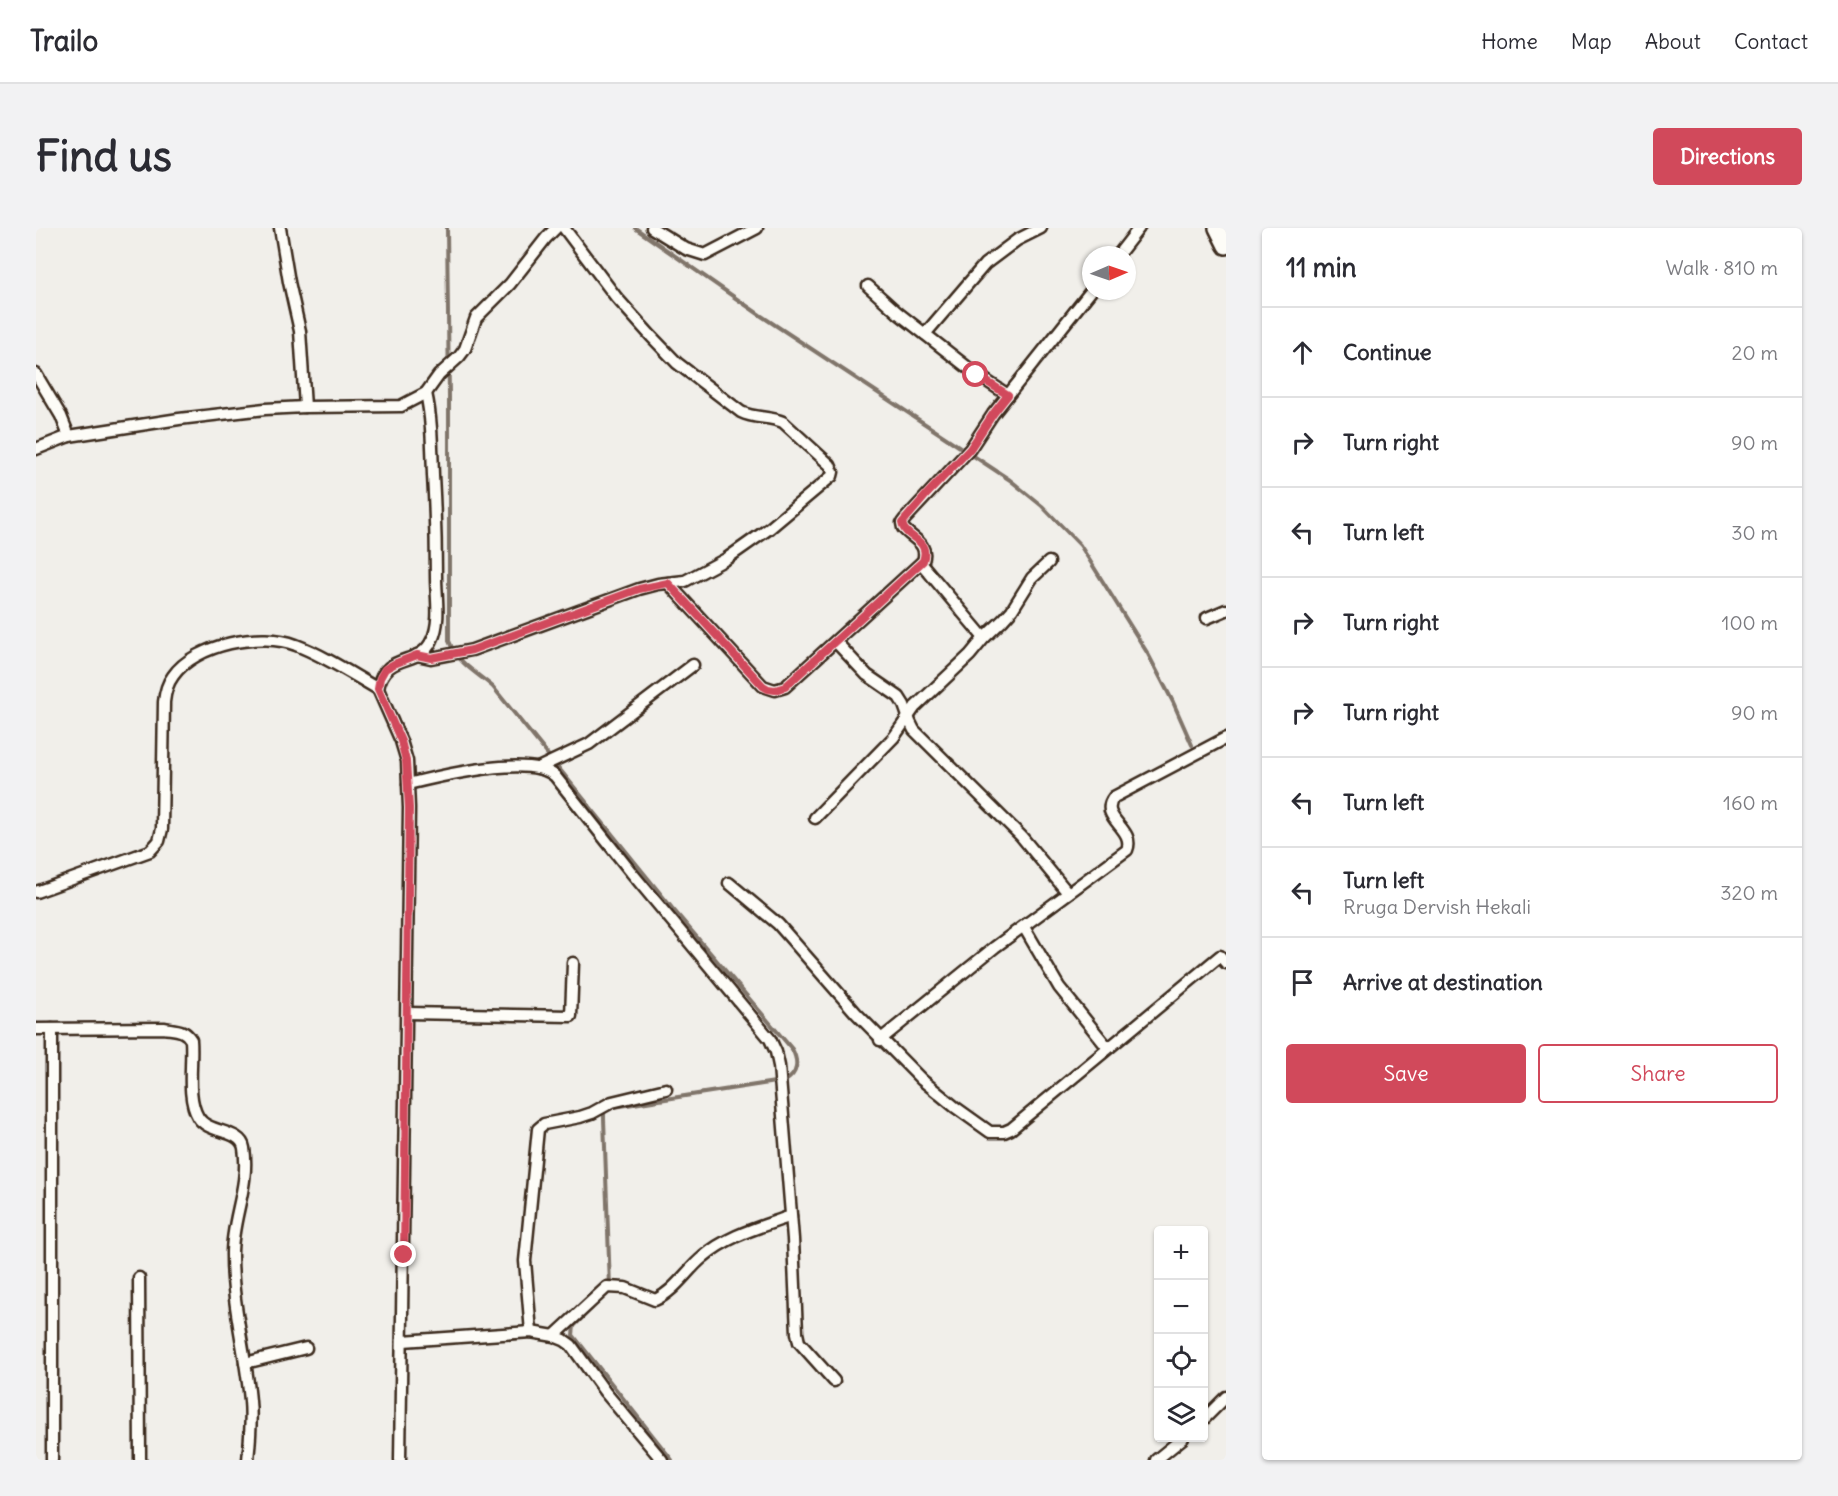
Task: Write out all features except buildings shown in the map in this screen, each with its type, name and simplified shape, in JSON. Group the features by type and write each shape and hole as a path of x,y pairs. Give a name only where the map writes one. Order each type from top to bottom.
{"main road":[{"path":"1217,228 1226,246"}],"street":[{"path":"280,228 300,331 305,407"},
{"path":"36,449 69,436 179,419 265,409 401,406 426,393 443,371 459,357 465,349 476,318 510,284 556,228"},
{"path":"417,655 431,658 472,650 639,589 685,581 695,577 746,546 832,476 833,468 783,422 776,419 750,417 741,412 677,363 634,319 564,228"},
{"path":"652,228 686,249 705,255 757,228"},
{"path":"925,334 985,264 1017,240 1041,228"},
{"path":"1125,246 1139,228"},
{"path":"868,286 976,375 1008,395"},
{"path":"668,583 755,678 768,689 775,690 785,687 921,563 925,555 923,545 906,532 902,523 967,453 993,414 1084,300"},
{"path":"36,374 61,416 69,436"},
{"path":"400,1460 408,784 401,741 378,689 385,669 417,655 430,644 436,624 436,541 430,415 426,393"},
{"path":"815,818 894,737 915,707 970,655 1012,610 1032,578 1049,562"},
{"path":"921,563 984,638"},
{"path":"1207,618 1226,610"},
{"path":"36,892 150,851 159,841 163,816 166,688 184,665 206,651 226,644 273,640 295,645 378,689"},
{"path":"836,642 867,675 899,697 914,730 1021,836 1068,893"},
{"path":"408,784 444,775 500,767 542,766 589,744 693,665"},
{"path":"880,1040 962,972 1127,850 1129,845 1126,833 1110,810 1114,797 1226,738"},
{"path":"542,766 555,776 631,872 770,1039 776,1052 778,1066 799,1342 834,1381"},
{"path":"729,884 778,924 880,1040 922,1080 990,1132 1011,1129 1220,956 1226,963"},
{"path":"1023,927 1059,987 1108,1048"},
{"path":"407,1013 571,1016 573,963"},
{"path":"36,1029 164,1028 183,1031 191,1040 192,1096 199,1120 208,1127 235,1136 242,1141 244,1184 233,1235 232,1256 233,1280 250,1402 251,1432 248,1460"},
{"path":"52,1029 52,1460"},
{"path":"531,1332 525,1261 538,1129 544,1124 592,1113 612,1102 666,1089"},
{"path":"554,1336 607,1287 631,1289 655,1300 672,1289 703,1257 726,1240 791,1216"},
{"path":"139,1278 140,1460"},
{"path":"403,1341 531,1332 564,1340 571,1345 605,1392 662,1460"},
{"path":"245,1363 306,1348"},
{"path":"1208,1414 1226,1397"},
{"path":"1156,1460 1177,1442"}],"waterway":[{"path":"447,228 449,641 462,662 493,687 672,908 792,1049 796,1058 796,1067 793,1075 785,1081"},
{"path":"635,228 760,315 1010,480 1042,506 1080,545 1148,654 1192,745"},
{"path":"614,1107 775,1082"},
{"path":"607,1109 604,1119 610,1287"},
{"path":"592,1308 574,1326 573,1335 672,1460"}],"route":[{"path":"404,1255 409,808 406,761 401,741 378,689 385,669 417,655 431,658 472,650 639,589 668,583 763,686 768,689 781,689 812,664 923,561 925,550 923,545 903,528 904,519 970,449 1008,395 976,375"}]}
